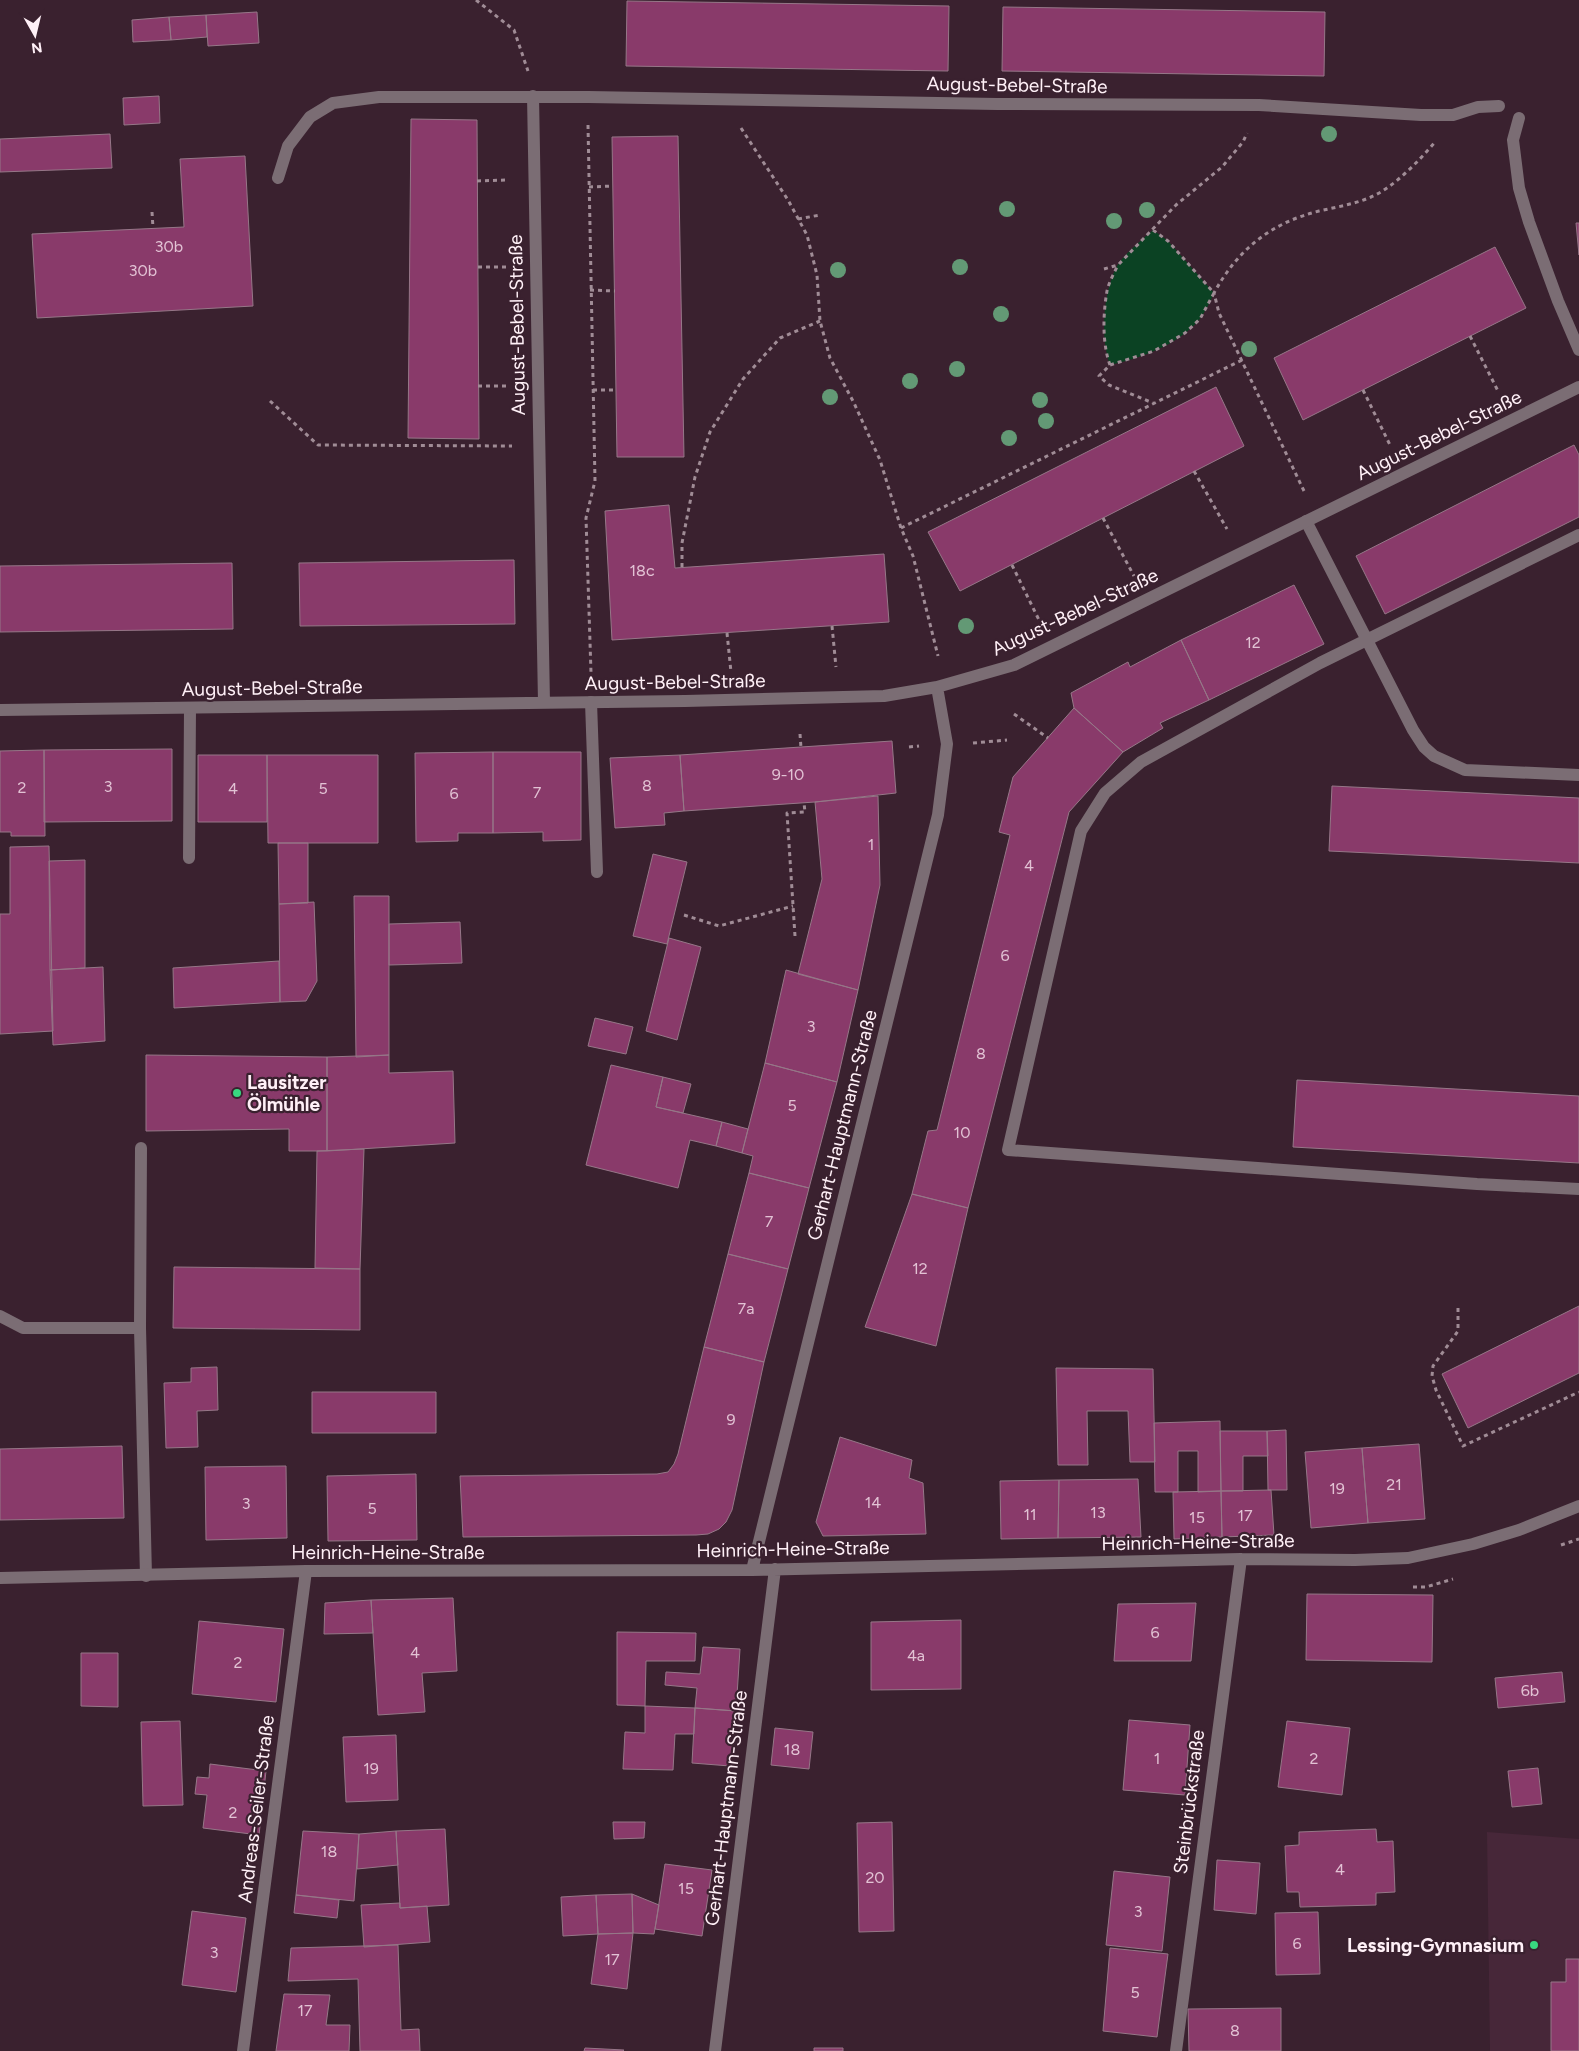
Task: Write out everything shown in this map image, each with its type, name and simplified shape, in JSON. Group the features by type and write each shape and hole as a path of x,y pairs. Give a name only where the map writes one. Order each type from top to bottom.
{"street":[{"name":"August-Bebel-Straße","path":"533,96 544,703"},
{"name":"August-Bebel-Straße","path":"278,178 288,146 310,117 333,103 379,97 533,96 997,104 1259,105 1453,115 1478,107 1499,106"},
{"path":"1519,118 1514,140 1519,188 1529,222 1558,301 1579,350"},
{"name":"August-Bebel-Straße","path":"0,710 685,701 884,696 937,687 1014,665 1579,386"},
{"path":"1306,520 1413,730 1424,747 1434,756 1465,770 1579,775"},
{"path":"1579,535 1320,663 1141,762 1105,793 1081,831 1008,1150 1477,1184 1579,1189"},
{"name":"Gerhart-Hauptmann-Straße","path":"752,1570 938,815 947,744 937,687"},
{"path":"591,702 597,872"},
{"path":"188,858 190,708"},
{"path":"140,1148 140,1328 146,1576"},
{"path":"0,1316 23,1328 140,1328"},
{"name":"Heinrich-Heine-Straße","path":"0,1578 306,1571 752,1570 1241,1559 1355,1560 1408,1558 1473,1544 1510,1533 1579,1506"},
{"name":"Steinbrückstraße","path":"1176,2051 1241,1559"},
{"name":"Gerhart-Hauptmann-Straße","path":"715,2051 774,1569"},
{"name":"Andreas-Seiler-Straße","path":"244,2051 306,1571"}],"path":[{"path":"476,0 514,30 526,63 533,96"},
{"path":"588,97 590,290 596,481 586,518 591,673"},
{"path":"722,98 807,235 817,275 820,321 830,358 854,403 880,460 901,528 913,556 938,656"},
{"path":"1110,365 1106,352 1105,310 1108,289 1118,265 1176,205 1227,160 1243,142 1259,105"},
{"path":"1154,403 1109,385 1099,376 1110,365 1154,351 1185,333 1200,319 1224,275 1239,257 1261,236 1289,220 1373,197 1416,165 1439,138 1453,115"},
{"path":"589,187 613,186"},
{"path":"152,212 153,228"},
{"path":"798,219 820,215"},
{"path":"1153,230 1168,241 1214,293 1219,313 1304,491"},
{"path":"1104,269 1118,265"},
{"path":"590,290 615,291"},
{"path":"682,567 682,543 694,477 710,432 743,379 780,338 820,321"},
{"path":"1470,336 1499,393"},
{"path":"901,528 1242,360"},
{"path":"478,386 537,386"},
{"path":"593,390 616,390"},
{"path":"1363,390 1392,447"},
{"path":"270,401 318,445 538,446"},
{"path":"1194,471 1227,530"},
{"path":"1103,518 1134,576"},
{"path":"1012,565 1039,620"},
{"path":"832,626 836,667"},
{"path":"726,633 731,673"},
{"path":"1014,714 1048,738"},
{"path":"800,734 801,748"},
{"path":"795,936 787,813 805,812 804,803"},
{"path":"684,914 720,926 793,906"},
{"path":"1458,1308 1458,1331 1433,1366 1432,1376 1436,1390 1463,1446 1579,1392"}],"shaded area":[{"name":"Lessing-Gymnasium","path":"1487,1832 1579,1839 1579,2051 1490,2051"}],"green space":[{"path":"1153,230 1168,241 1214,293 1199,320 1181,337 1134,359 1110,365 1105,341 1104,315 1112,277 1124,257"}],"building":[{"path":"627,1 949,6 948,71 626,66"},
{"path":"1003,7 1325,12 1324,76 1002,71"},
{"path":"257,12 259,43 208,46 206,15"},
{"path":"206,15 207,37 171,40 169,17"},
{"path":"169,17 171,40 133,42 132,20"},
{"path":"159,96 160,123 124,125 123,98"},
{"path":"411,119 477,120 479,439 408,438"},
{"path":"110,134 112,168 0,172 0,139"},
{"path":"678,136 684,457 617,457 612,137"},
{"path":"245,156 253,306 37,318 32,234 184,227 180,159"},
{"path":"1576,223 1579,223 1579,255"},
{"path":"1495,247 1526,308 1303,420 1274,358"},
{"path":"1216,387 1244,446 960,591 928,532"},
{"path":"1574,445 1579,455 1579,517 1385,614 1356,556"},
{"path":"669,505 675,568 884,554 889,622 612,640 605,511"},
{"path":"514,560 515,624 300,626 299,563"},
{"path":"232,563 233,629 0,632 0,566"},
{"path":"1294,585 1324,644 1209,700 1181,640"},
{"path":"1181,640 1209,700 1160,723 1163,728 1123,752 1074,708 1071,693 1128,662 1130,667"},
{"path":"1074,708 1123,752 1069,812 968,1208 912,1194 928,1131 937,1130 1010,835 999,832 1013,777"},
{"path":"892,741 896,793 815,802 684,811 680,755"},
{"path":"172,749 172,821 44,822 44,750"},
{"path":"44,750 45,836 11,836 11,832 0,832 0,751"},
{"path":"493,752 493,833 458,833 458,841 416,842 415,753"},
{"path":"493,752 581,752 581,840 543,841 543,832 493,833"},
{"path":"198,755 267,755 267,822 198,822"},
{"path":"267,755 378,755 378,843 268,843"},
{"path":"680,755 684,811 664,813 665,825 615,828 610,758"},
{"path":"1332,786 1579,798 1579,863 1329,851"},
{"path":"878,796 880,885 858,990 798,974 822,879 815,802"},
{"path":"278,843 308,843 308,903 279,904"},
{"path":"49,846 53,1031 0,1034 0,914 10,914 10,847"},
{"path":"653,854 687,862 667,944 633,936"},
{"path":"85,860 85,968 50,970 49,861"},
{"path":"354,896 389,896 389,1055 356,1057"},
{"path":"314,902 317,981 306,1001 280,1002 279,904"},
{"path":"460,922 462,963 389,965 389,924"},
{"path":"669,938 701,947 677,1040 646,1031"},
{"path":"279,961 280,1002 174,1008 173,968"},
{"path":"103,967 105,1041 53,1045 50,970"},
{"path":"786,970 858,990 837,1082 765,1063"},
{"path":"595,1018 633,1027 626,1054 588,1046"},
{"name":"Lausitzer Ölmühle","path":"146,1055 327,1057 327,1151 289,1151 289,1129 146,1131"},
{"path":"389,1055 389,1073 453,1071 455,1143 327,1151 327,1057"},
{"path":"765,1063 837,1082 809,1188 749,1173 753,1156 742,1153"},
{"path":"611,1065 663,1077 656,1107 722,1122 716,1146 690,1140 678,1188 586,1165"},
{"path":"663,1077 691,1084 683,1113 656,1107"},
{"path":"1297,1080 1579,1096 1579,1163 1293,1147"},
{"path":"722,1122 748,1129 742,1153 716,1146"},
{"path":"364,1149 360,1269 315,1268 317,1151"},
{"path":"749,1173 809,1188 788,1269 728,1254"},
{"path":"912,1194 968,1208 936,1346 865,1327"},
{"path":"728,1254 788,1269 764,1362 704,1347"},
{"path":"174,1267 360,1269 360,1330 173,1328"},
{"path":"1579,1306 1579,1373 1468,1428 1442,1374"},
{"path":"704,1347 764,1362 732,1510 726,1522 719,1529 708,1534 696,1535 463,1537 460,1476 657,1474 668,1472 678,1454"},
{"path":"217,1367 218,1410 197,1411 198,1447 166,1448 164,1383 191,1382 191,1368"},
{"path":"1056,1368 1153,1369 1155,1462 1130,1462 1128,1411 1087,1411 1088,1465 1058,1465"},
{"path":"312,1392 436,1392 436,1433 312,1433"},
{"path":"1220,1421 1221,1491 1198,1492 1198,1451 1178,1451 1178,1492 1155,1492 1154,1423"},
{"path":"1286,1430 1287,1490 1268,1490 1267,1431"},
{"path":"1220,1431 1267,1431 1268,1456 1243,1456 1243,1491 1221,1491"},
{"path":"840,1437 912,1460 909,1478 923,1483 926,1534 823,1536 816,1522"},
{"path":"1419,1444 1425,1519 1368,1523 1362,1448"},
{"path":"122,1446 124,1518 0,1520 0,1449"},
{"path":"1362,1448 1368,1523 1311,1528 1305,1452"},
{"path":"286,1466 287,1538 206,1540 205,1467"},
{"path":"416,1474 417,1540 328,1541 327,1476"},
{"path":"1138,1479 1141,1537 1058,1538 1059,1480"},
{"path":"1059,1480 1058,1538 1001,1539 1000,1481"},
{"path":"1271,1490 1274,1535 1222,1537 1221,1491"},
{"path":"1221,1491 1222,1537 1174,1539 1173,1492"},
{"path":"1307,1594 1433,1595 1432,1662 1306,1660"},
{"path":"453,1598 457,1671 422,1673 425,1712 378,1715 371,1600"},
{"path":"371,1600 373,1633 324,1634 325,1603"},
{"path":"1196,1603 1191,1661 1114,1661 1118,1604"},
{"path":"961,1620 961,1689 871,1690 871,1622"},
{"path":"199,1621 284,1629 276,1702 192,1694"},
{"path":"617,1632 696,1633 695,1661 646,1661 645,1706 617,1705"},
{"path":"703,1647 740,1649 736,1711 695,1708 697,1688 665,1685 666,1672 700,1674"},
{"path":"81,1653 118,1653 118,1707 81,1706"},
{"path":"1562,1672 1565,1702 1498,1708 1495,1678"},
{"path":"645,1706 695,1708 694,1734 675,1734 673,1770 623,1769 625,1732 645,1733"},
{"path":"695,1708 736,1711 730,1766 692,1763"},
{"path":"1129,1720 1190,1725 1185,1795 1123,1790"},
{"path":"180,1721 183,1805 143,1806 141,1722"},
{"path":"1287,1721 1350,1728 1342,1795 1278,1787"},
{"path":"775,1728 813,1732 809,1769 771,1765"},
{"path":"396,1735 398,1800 346,1802 343,1737"},
{"path":"210,1764 266,1771 259,1835 203,1828 207,1795 195,1794 197,1777 209,1778"},
{"path":"1538,1768 1542,1804 1512,1807 1508,1771"},
{"path":"613,1822 645,1822 644,1838 614,1839"},
{"path":"892,1822 894,1931 859,1932 857,1823"},
{"path":"445,1829 449,1905 400,1908 396,1831"},
{"path":"1376,1829 1377,1842 1393,1841 1395,1892 1376,1893 1376,1905 1300,1907 1299,1892 1287,1892 1285,1846 1299,1845 1299,1832"},
{"path":"303,1831 359,1834 354,1901 296,1895"},
{"path":"396,1831 398,1865 357,1869 359,1834"},
{"path":"1217,1860 1260,1863 1256,1914 1214,1910"},
{"path":"665,1864 712,1870 702,1936 655,1929"},
{"path":"1114,1871 1170,1877 1162,1951 1106,1945"},
{"path":"632,1894 659,1905 654,1934 633,1933"},
{"path":"632,1894 633,1933 598,1934 596,1895"},
{"path":"296,1895 339,1900 337,1918 294,1913"},
{"path":"596,1895 598,1934 563,1936 561,1897"},
{"path":"400,1903 400,1908 427,1906 430,1942 364,1947 361,1905"},
{"path":"192,1911 246,1918 236,1992 182,1985"},
{"path":"1318,1912 1320,1974 1276,1975 1275,1913"},
{"path":"633,1933 627,1989 591,1984 598,1934"},
{"path":"398,1945 401,2030 419,2029 420,2051 360,2051 358,1979 288,1981 291,1948"},
{"path":"1110,1948 1168,1954 1157,2037 1103,2031"},
{"path":"1566,1959 1579,1959 1579,2051 1551,2051 1551,1982 1566,1982"},
{"path":"284,1994 330,1995 326,2025 350,2025 349,2051 276,2051"},
{"path":"1281,2008 1281,2051 1189,2051 1188,2009"},
{"path":"585,2048 624,2050 584,2051"},
{"path":"814,2048 843,2048 843,2051 814,2051"}],"place":[{"name":"Lausitzer Ölmühle","path":"237,1093"},
{"name":"Lessing-Gymnasium","path":"1534,1945"}]}
